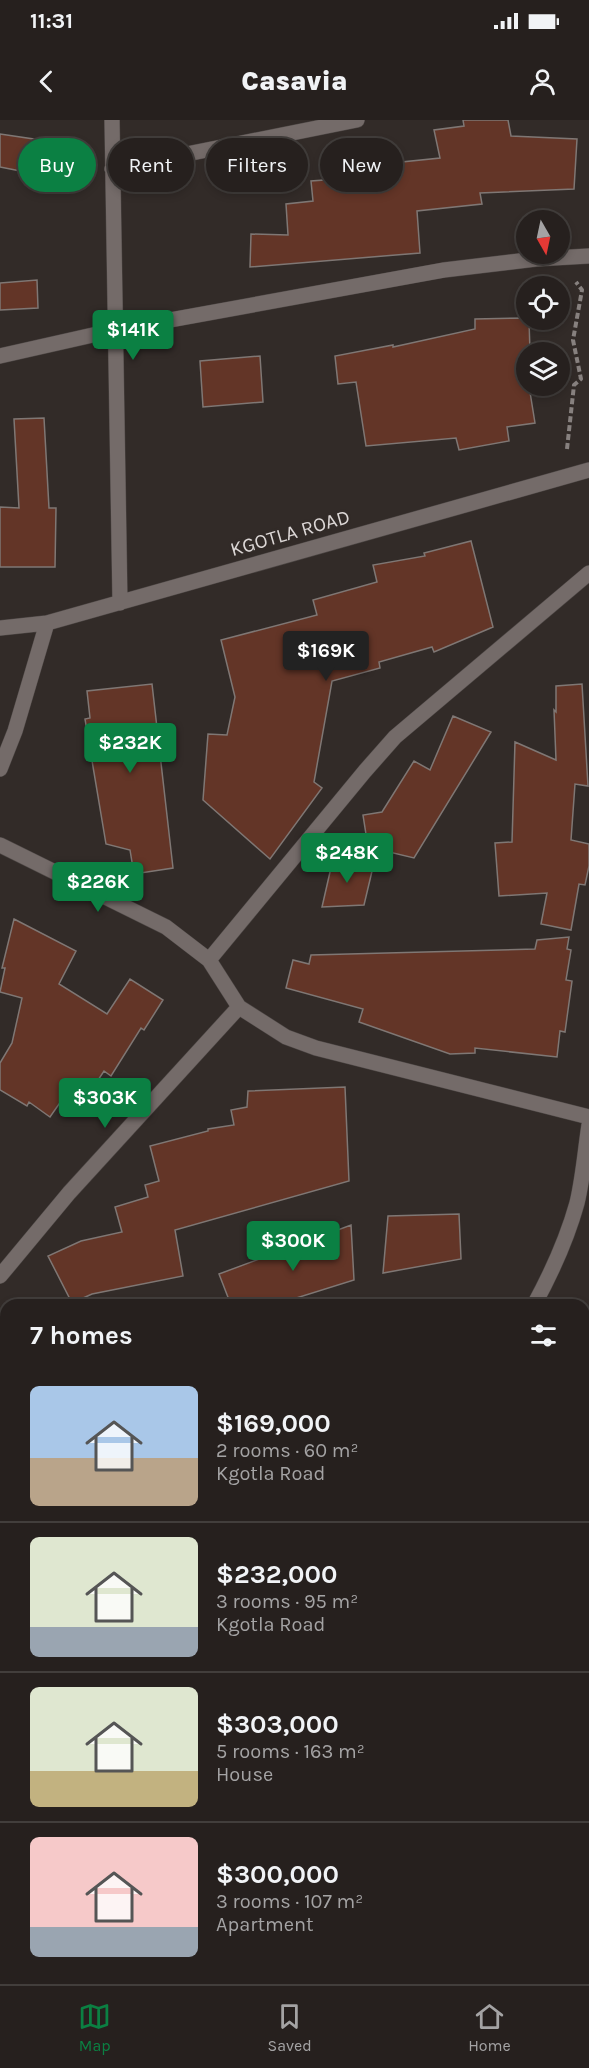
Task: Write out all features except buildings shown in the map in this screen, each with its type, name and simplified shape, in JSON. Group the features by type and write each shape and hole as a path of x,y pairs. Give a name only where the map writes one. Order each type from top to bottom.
{"street":[{"path":"112,120 112,138"},
{"path":"194,153 357,120"},
{"path":"113,192 120,603"},
{"path":"570,257 589,256"},
{"path":"0,356 116,330 444,270 516,262"},
{"name":"KGOTLA ROAD","path":"0,628 46,623 589,470"},
{"path":"209,960 395,737 589,573"},
{"path":"0,769 15,731 46,623"},
{"path":"0,845 166,927 209,960 238,1007 286,1037 316,1048 589,1117"},
{"path":"0,1276 77,1185 238,1007"},
{"path":"537,1299 552,1273 583,1202 589,1125"}],"path":[{"path":"557,453 568,449 574,385 581,379 573,340 582,290 561,264"}]}
